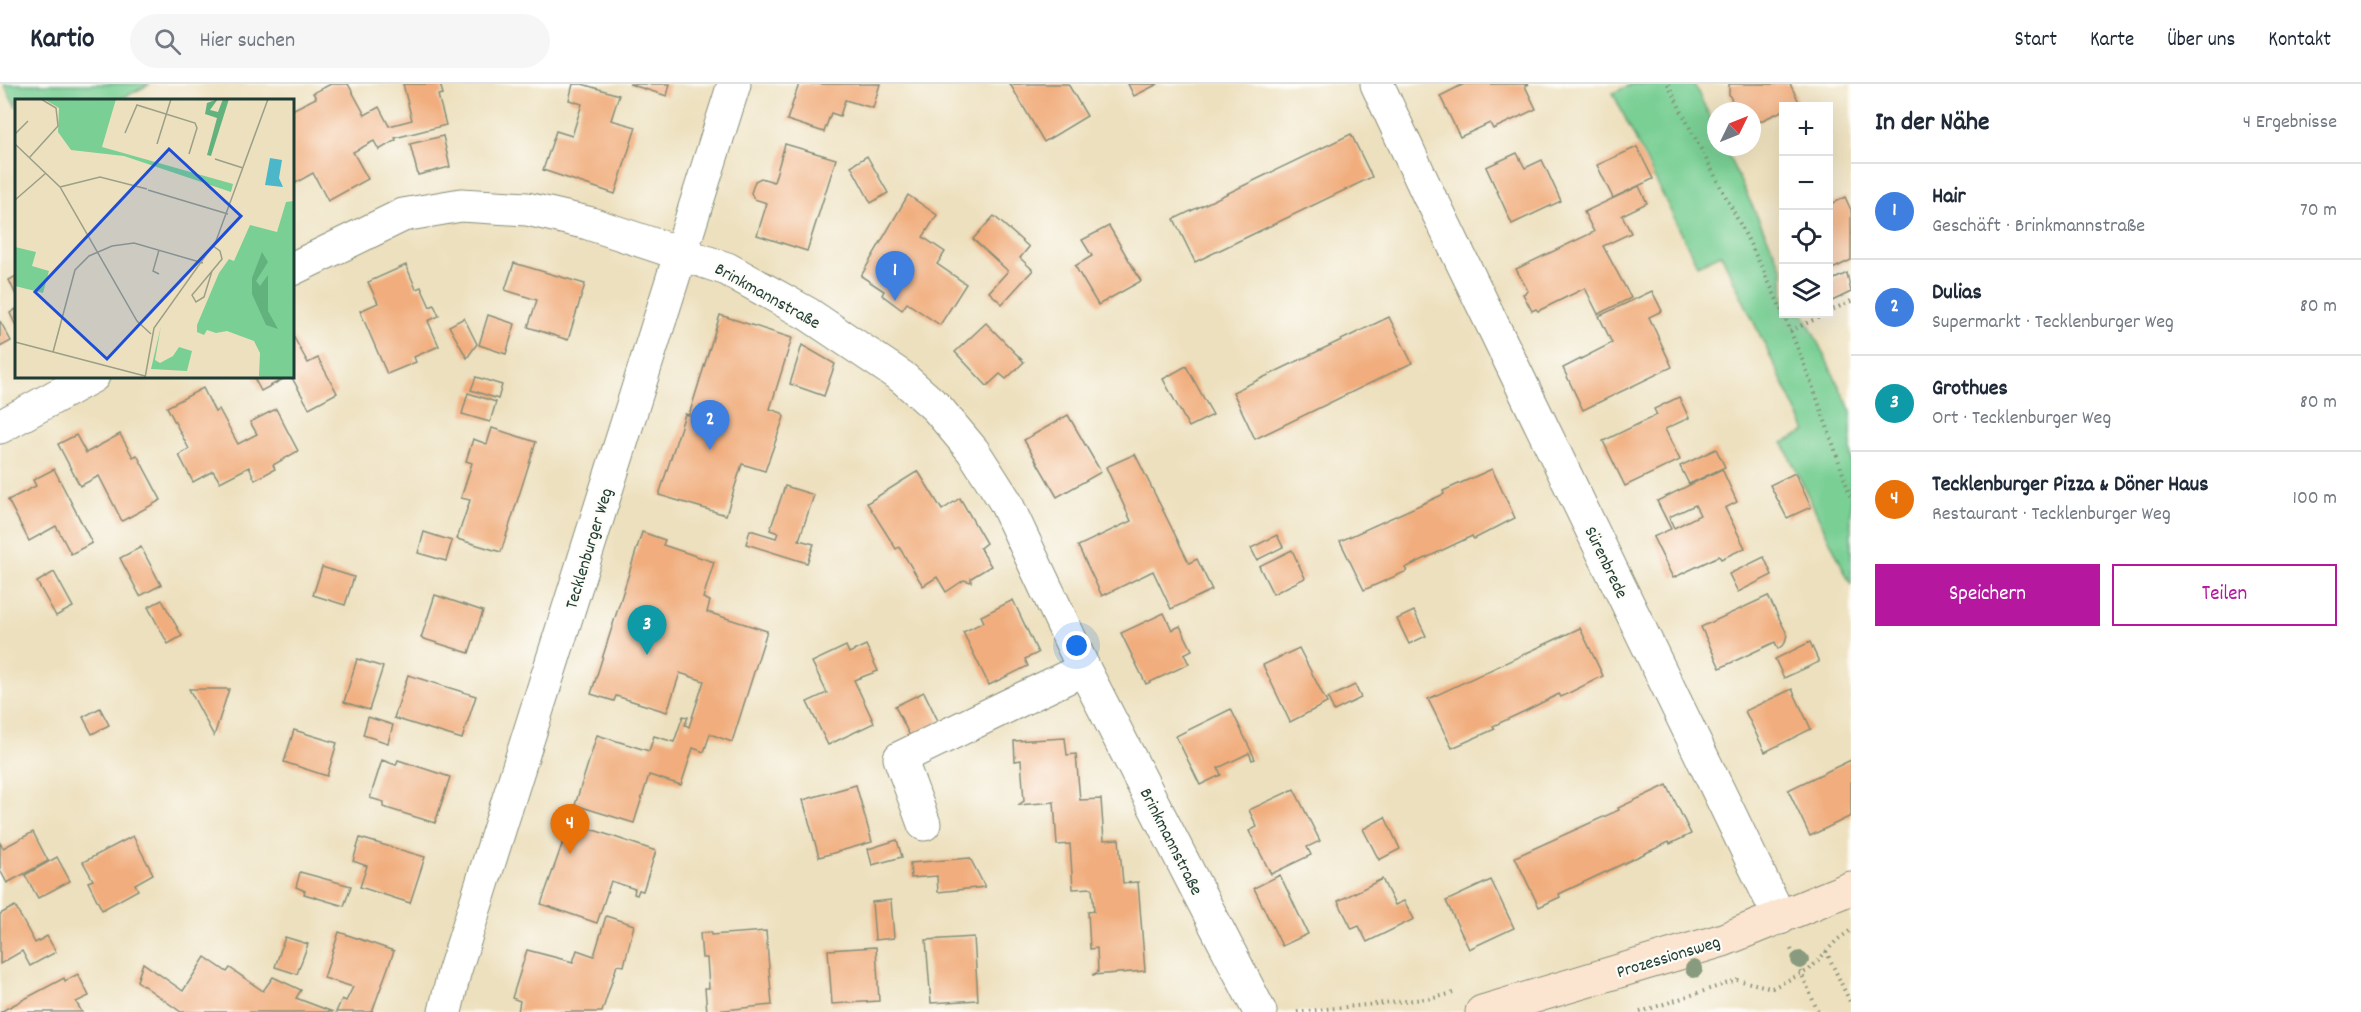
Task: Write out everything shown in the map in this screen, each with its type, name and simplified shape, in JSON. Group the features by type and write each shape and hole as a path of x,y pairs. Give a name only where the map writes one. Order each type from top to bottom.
{"street":[{"name":"Tecklenburger Weg","path":"445,1012 462,951 734,84"},
{"name":"Sürenbrede","path":"1377,84 1780,918"},
{"name":"Brinkmannstraße","path":"294,268 403,215 461,205 527,209 588,223 727,268 808,314 902,377 937,408 973,450 1005,501 1084,669 1260,1012"},
{"path":"0,426 89,378"},
{"path":"924,824 900,758 1084,669"},
{"name":"Prozessionsweg","path":"1482,1012 1723,940 1851,888"}],"path":[{"path":"1668,84 1762,267 1830,431 1851,499"},
{"path":"1833,310 1851,301"},
{"path":"1790,331 1817,318"},
{"path":"1780,918 1800,974 1818,1012"},
{"path":"1640,1012 1737,980 1772,988 1814,966 1826,951 1851,930"},
{"path":"1826,951 1851,1004"}],"green space":[{"path":"4,84 150,84 121,99 15,99 15,105"},
{"path":"1632,84 1694,84 1707,111 1707,156 1728,156 1779,262 1779,318 1806,318 1851,411 1851,585 1783,443 1806,431 1721,254 1697,265 1613,93"}],"building":[{"path":"331,84 348,84 365,115 379,107 389,126 412,120 403,84 440,84 443,94 438,95 446,125 395,138 396,140 379,150 374,141 353,152 368,179 328,201 313,173 294,184 294,109 316,98 313,93"},
{"path":"573,84 582,84 619,95 611,120 636,127 615,194 543,170 556,131 572,136 582,104 569,100"},
{"path":"629,84 670,84 667,96"},
{"path":"799,84 880,84 873,108 845,100 840,116 831,113 824,132 787,120"},
{"path":"1010,84 1068,84 1087,116 1044,142"},
{"path":"1128,84 1158,84 1134,96"},
{"path":"1464,84 1529,84 1525,86 1536,109 1493,129 1490,123 1460,137 1440,96"},
{"path":"1729,84 1790,84 1799,102 1779,102 1779,112 1761,121 1761,102 1735,102 1729,94"},
{"path":"1351,134 1372,177 1195,262 1174,219"},
{"path":"443,136 450,167 418,175 410,144"},
{"path":"785,144 836,159 807,251 757,235 767,203 754,199 751,193 755,181 761,178 774,182"},
{"path":"1637,147 1653,179 1613,198 1597,165"},
{"path":"1517,153 1525,168 1542,160 1561,201 1512,224 1486,167"},
{"path":"867,156 888,193 871,203 851,166"},
{"path":"1639,186 1647,203 1622,215 1631,233 1603,246 1631,298 1598,314 1585,288 1538,311 1536,309 1532,311 1523,294 1528,291 1516,269 1594,232 1584,212"},
{"path":"908,195 937,215 923,237 945,252 937,264 966,284 940,325 907,303 902,310 882,295 884,291 861,276"},
{"path":"1845,197 1851,210 1851,260 1833,269 1833,210 1833,203"},
{"path":"994,216 1029,247 1020,258 1033,270 1002,304 989,292 1008,271 973,239"},
{"path":"1109,226 1141,281 1098,305 1075,266 1092,256 1082,240"},
{"path":"514,263 585,284 568,340 528,327 537,300 505,290"},
{"path":"406,265 416,289 421,287 430,307 434,305 439,316 428,321 439,346 414,357 416,362 387,374 360,311 378,303 368,282"},
{"path":"1847,273 1851,292 1833,301 1833,280"},
{"path":"15,277 15,293 9,280"},
{"path":"1652,291 1662,311 1649,317 1672,367 1583,410 1563,368 1612,343 1599,316"},
{"path":"15,310 15,324 10,313"},
{"path":"488,315 515,324 506,354 479,345"},
{"path":"720,315 792,338 770,409 782,413 784,417 765,471 742,464 726,515 659,495 685,414 689,415"},
{"path":"1389,317 1412,363 1255,439 1233,392"},
{"path":"464,318 477,344 467,358 449,326"},
{"path":"0,321 11,341 0,347"},
{"path":"986,323 1024,362 1006,379 1000,374 987,386 955,352"},
{"path":"294,338 308,363 318,358 337,393 309,408 292,378 294,378"},
{"path":"802,345 835,364 824,396 790,384"},
{"path":"1186,366 1213,415 1189,427 1163,379"},
{"path":"476,377 502,385 498,399 471,390"},
{"path":"254,378 285,378 261,391"},
{"path":"203,388 215,412 219,409 238,444 257,434 250,422 276,409 298,451 273,465 275,469 255,480 249,467 220,482 213,471 193,482 179,455 189,449 167,407"},
{"path":"468,393 496,402 490,422 462,414"},
{"path":"1679,397 1689,418 1665,429 1680,460 1625,486 1603,441 1657,415 1654,409"},
{"path":"1068,415 1101,472 1057,497 1024,440"},
{"path":"492,428 536,442 501,552 457,539 470,500 461,498 472,463 466,461 473,439 487,444"},
{"path":"120,434 133,457 137,455 161,500 122,521 99,476 80,486 58,444 76,435 86,453"},
{"path":"1716,449 1725,467 1689,484 1680,466"},
{"path":"1135,454 1189,563 1197,559 1212,590 1171,609 1153,571 1102,596 1078,546 1131,521 1106,467"},
{"path":"54,469 92,543 71,554 56,526 29,541 8,500 36,486 33,480"},
{"path":"1492,469 1515,518 1474,539 1472,536 1405,568 1407,571 1364,590 1340,541 1444,494 1443,491"},
{"path":"1722,469 1737,502 1725,508 1745,548 1721,559 1719,556 1673,578 1653,537 1671,529 1657,501","holes":["1695,505 1700,515 1674,528 1669,517"]},
{"path":"918,471 942,510 960,498 986,543 980,548 991,566 971,578 971,582 964,580 946,592 937,577 923,586 899,547 896,549 867,503"},
{"path":"1795,473 1811,507 1787,518 1770,485"},
{"path":"785,486 814,495 799,540 814,544 807,563 746,544 750,530 776,538 778,533 770,530"},
{"path":"424,532 452,541 446,561 418,553"},
{"path":"642,532 665,540 663,545 714,562 703,598 710,601 707,612 767,631 732,742 710,734 704,752 693,748 681,785 649,775 634,823 575,805 597,735 649,751 654,736 674,742 683,716 688,717 685,725 689,727 704,681 680,673 667,712 616,696 614,701 591,694"},
{"path":"1277,535 1283,547 1257,560 1251,548"},
{"path":"141,547 161,585 140,596 120,558"},
{"path":"1292,550 1305,578 1273,594 1259,566"},
{"path":"1764,557 1772,575 1738,592 1729,574"},
{"path":"322,567 354,577 345,605 313,595"},
{"path":"54,572 73,607 56,616 37,582"},
{"path":"435,595 483,611 469,653 421,638"},
{"path":"1768,596 1787,634 1785,643 1778,649 1775,642 1720,668 1701,627"},
{"path":"162,600 182,636 168,644 148,607"},
{"path":"1013,600 1038,653 1025,659 1028,666 989,685 963,632 984,622 981,616"},
{"path":"1414,611 1426,636 1409,644 1397,619"},
{"path":"1164,613 1172,630 1180,626 1192,650 1184,654 1189,664 1146,684 1121,633"},
{"path":"1580,628 1603,676 1561,697 1559,694 1493,726 1495,729 1452,748 1428,699"},
{"path":"1810,642 1819,662 1784,678 1775,659"},
{"path":"866,645 878,671 854,680 874,723 828,745 807,702 827,693 812,662 846,646 849,653"},
{"path":"1299,648 1327,703 1290,722 1263,665"},
{"path":"357,659 383,667 369,710 344,702"},
{"path":"408,675 476,696 462,739 394,718"},
{"path":"1355,685 1361,698 1334,711 1328,698"},
{"path":"189,689 229,689 214,736"},
{"path":"1792,689 1811,729 1765,752 1745,711"},
{"path":"924,692 940,725 911,738 895,706"},
{"path":"100,708 109,725 92,734 83,717"},
{"path":"1231,709 1255,759 1252,760 1249,753 1218,768 1221,775 1200,785 1176,736"},
{"path":"368,717 393,725 388,743 363,735"},
{"path":"294,730 337,743 327,776 284,762"},
{"path":"1065,738 1067,755 1076,754 1080,800 1101,799 1104,840 1119,839 1123,883 1138,882 1145,971 1092,975 1098,972 1097,948 1090,949 1088,912 1094,911 1092,888 1073,889 1070,844 1057,845 1054,802 1018,805 1024,801 1021,760 1015,761 1014,741"},
{"path":"382,760 396,765 398,760 450,777 435,823 383,807 384,802 370,798"},
{"path":"1851,760 1851,816 1810,836 1788,790"},
{"path":"856,785 872,842 819,857 803,800"},
{"path":"1667,785 1691,834 1670,844 1669,842 1559,894 1560,897 1539,907 1515,857 1619,810 1618,808"},
{"path":"1294,789 1320,841 1307,847 1311,855 1271,874 1249,831 1257,827 1249,810"},
{"path":"1385,817 1400,849 1379,860 1363,829"},
{"path":"570,822 656,851 643,891 639,890 637,895 634,894 635,889 611,881 597,923 541,904"},
{"path":"33,832 48,861 7,883 0,870 0,843 3,848"},
{"path":"133,836 153,874 135,884 138,890 102,910 88,882 93,880 83,862"},
{"path":"360,838 425,857 410,903 360,887 367,866 353,861"},
{"path":"897,840 902,857 872,865 868,849"},
{"path":"57,857 70,881 38,898 25,875"},
{"path":"970,858 985,887 938,892 937,876 911,878 910,863"},
{"path":"300,872 351,886 344,906 304,894 305,891 296,887"},
{"path":"1280,875 1308,934 1282,946 1254,888"},
{"path":"1382,879 1395,905 1404,901 1414,919 1367,942 1359,926 1352,929 1338,901"},
{"path":"1491,880 1514,928 1469,949 1446,901"},
{"path":"891,900 894,938 875,940 872,902"},
{"path":"15,906 35,943 47,936 56,952 30,966 22,951 0,964 0,914"},
{"path":"606,916 634,925 624,966 617,965 602,1012 518,1012 520,1001 512,998 527,950 573,962 577,950 594,956"},
{"path":"766,931 772,1005 707,1012 705,988 709,988 707,958 702,958 700,933 711,932 711,935"},
{"path":"339,932 394,951 372,1012 336,1012 342,999 346,1001 353,987 324,978"},
{"path":"285,937 308,944 297,974 275,967"},
{"path":"974,937 978,1000 931,1003 926,940"},
{"path":"876,947 879,1001 832,1004 828,950"},
{"path":"205,957 227,972 230,968 263,991 273,977 301,990 296,998 333,1012 181,1012 137,981 143,963 183,991"},
{"path":"78,974 89,996 76,1002 82,1012 0,1012 64,978 65,981"}],"place":[{"name":"Hair","path":"895,301"},
{"name":"Dulias","path":"710,450"},
{"name":"Grothues","path":"647,655"},
{"name":"Tecklenburger Pizza & Döner Haus","path":"570,854"}]}
